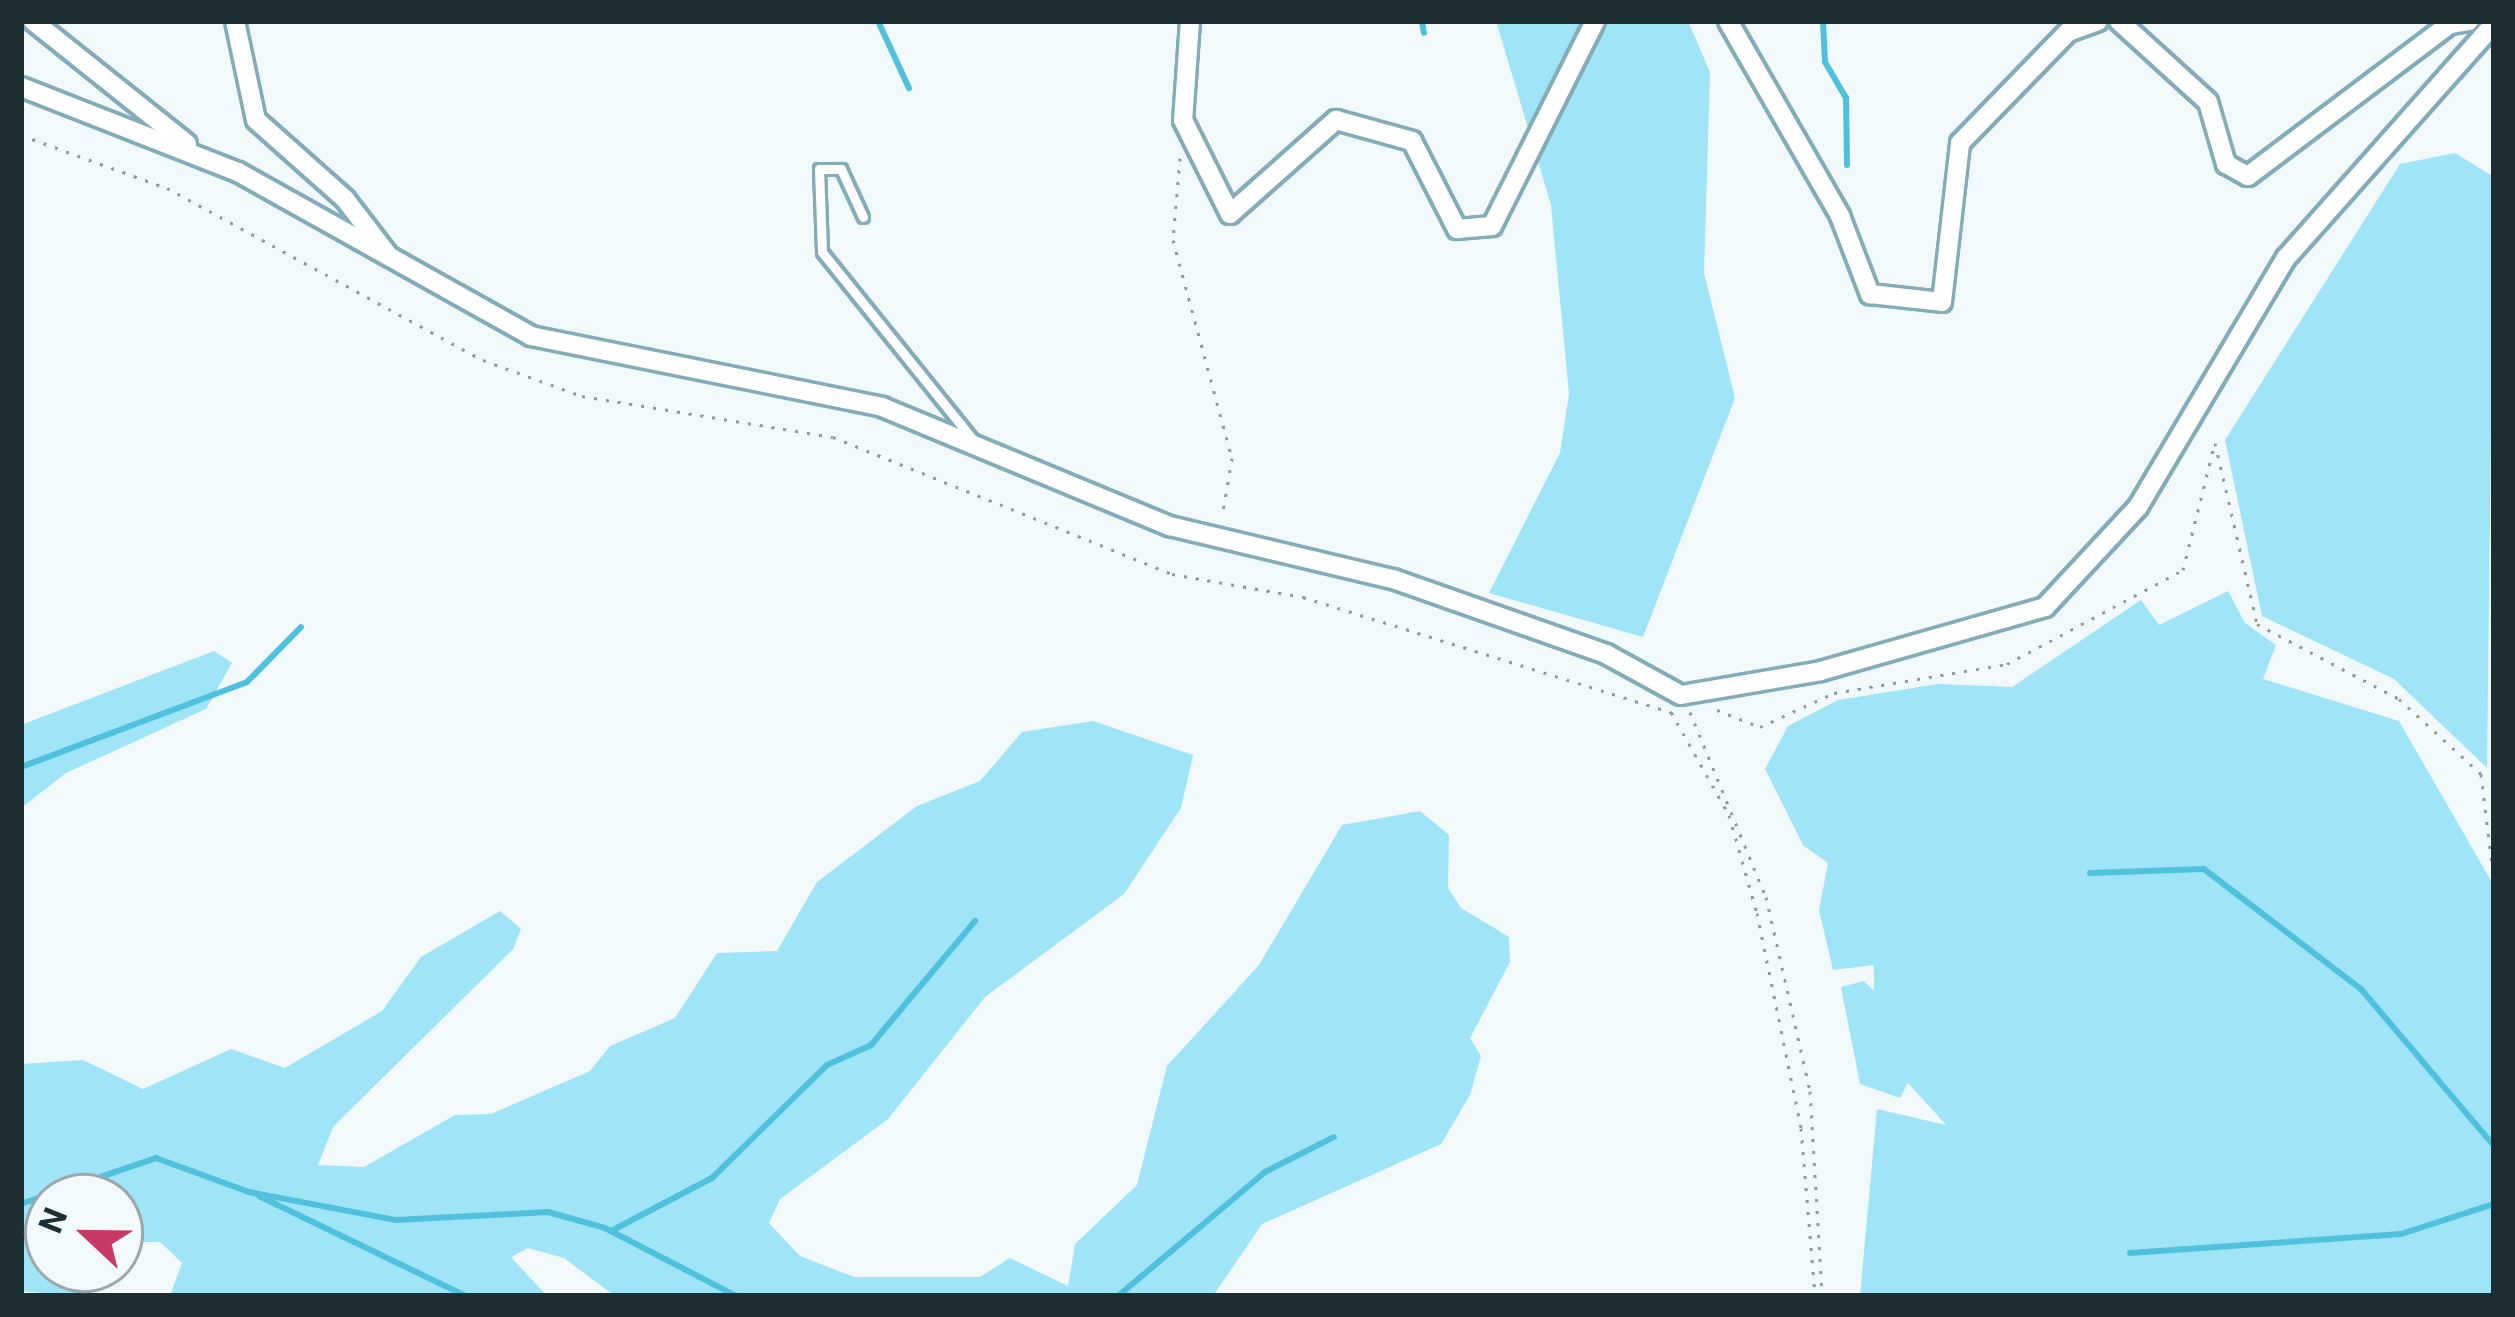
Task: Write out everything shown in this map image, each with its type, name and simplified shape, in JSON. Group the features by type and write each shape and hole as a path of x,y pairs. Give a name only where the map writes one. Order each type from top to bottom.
{"street":[{"path":"33,21 210,161"},
{"path":"235,21 256,121 345,199 394,263"},
{"path":"1190,21 1183,120 1230,214 1336,120 1412,141 1457,229 1492,226 1595,21"},
{"path":"1728,21 1840,216 1870,294 1942,302 1960,143 2068,32 2098,21"},
{"path":"2119,21 2208,102 2226,164 2248,176 2450,24 2469,21"},
{"path":"21,87 210,161 531,336 881,407 981,450 1220,538 1393,579 1606,654 1684,702 1821,671 2045,607 2138,507 2286,258 2494,24"}],"lane":[{"path":"863,217 842,169 819,169 821,252 981,450"}],"path":[{"path":"1183,120 1173,240 1232,458 1220,538"},
{"path":"21,135 167,188 483,360 582,397 832,437 1172,574 1304,597 1680,724"},
{"path":"1684,702 1760,727 1834,694 2008,664 2183,570 2215,443 2258,624 2399,699 2481,774 2494,881"},
{"path":"1684,702 1680,724 1729,814 1757,913 1801,1128 1818,1296"},
{"path":"1684,702 1766,897 1810,1091 1818,1296"}],"shaded area":[{"path":"1496,21 1688,21 1710,72 1704,273 1735,398 1643,637 1489,593 1560,453 1569,394 1551,205"},
{"path":"2455,153 2494,177 2487,768 2394,679 2262,616 2225,440 2400,164"},
{"path":"2228,591 2245,623 2276,645 2263,679 2399,721 2494,886 2494,1296 1860,1296 1877,1109 1946,1125 1908,1083 1900,1098 1860,1084 1841,987 1864,981 1874,991 1874,965 1833,970 1819,910 1828,863 1803,845 1765,769 1788,726 1838,700 1938,684 2012,687 2141,600 2159,625"},
{"path":"214,651 232,663 206,709 66,773 21,808 21,725"},
{"path":"1093,721 1193,755 1181,808 1124,894 985,997 888,1119 780,1199 769,1223 800,1256 854,1277 980,1277 1010,1258 1068,1286 1075,1244 1137,1185 1167,1066 1259,965 1342,825 1420,811 1449,835 1448,888 1461,908 1509,937 1510,962 1470,1038 1481,1056 1470,1095 1441,1144 1262,1224 1213,1296 615,1296 564,1258 528,1248 511,1257 547,1296 170,1296 182,1263 160,1242 144,1242 144,1173 24,1173 21,1291 21,1064 83,1060 143,1089 231,1049 285,1068 382,1011 421,957 500,911 521,929 513,949 333,1127 318,1165 364,1167 455,1115 491,1114 590,1071 610,1046 675,1018 717,953 777,951 817,882 917,806 980,781 1022,732"}],"waterway":[{"path":"878,21 909,88"},
{"path":"1422,21 1424,33"},
{"path":"1823,21 1825,62 1846,98 1847,165"},
{"path":"21,767 247,682 301,627"},
{"path":"2090,873 2204,869 2361,989 2494,1146"},
{"path":"611,1231 712,1178 827,1065 871,1045 975,921"},
{"path":"1118,1296 1265,1172 1334,1137"},
{"path":"21,1204 156,1158 249,1192 396,1220 548,1212 605,1228 736,1296"},
{"path":"259,1196 466,1296"},
{"path":"2130,1253 2401,1234 2494,1204"}]}
